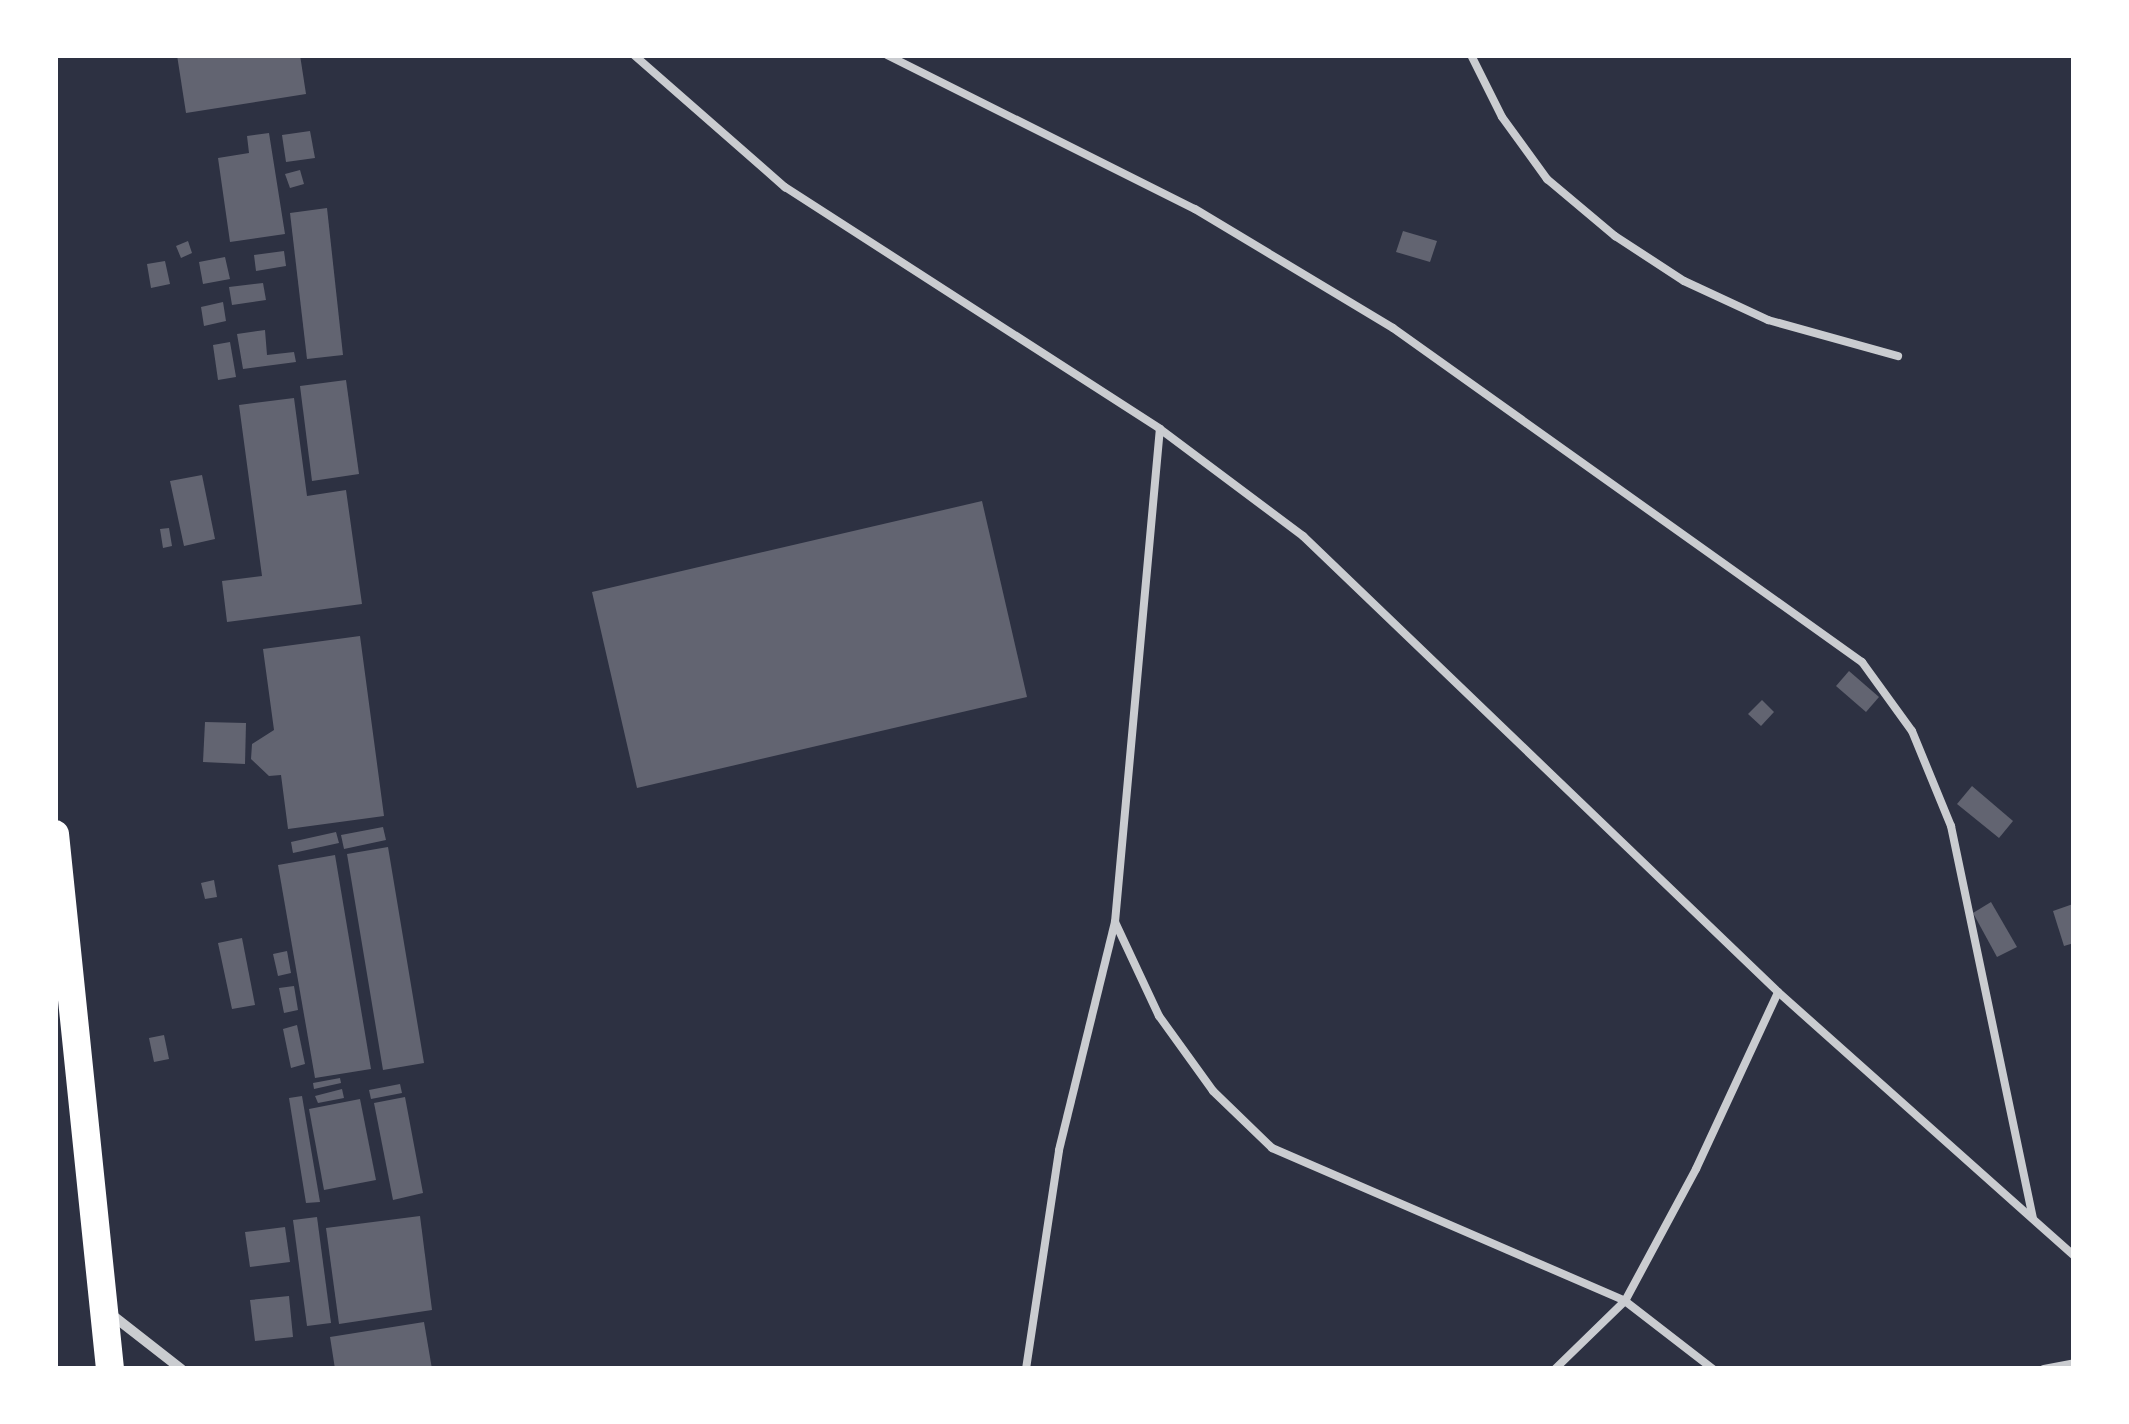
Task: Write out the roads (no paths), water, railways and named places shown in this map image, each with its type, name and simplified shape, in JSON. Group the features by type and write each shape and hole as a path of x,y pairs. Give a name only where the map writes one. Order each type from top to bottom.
{"highway":[{"path":"55,834 110,1369"}],"street":[{"path":"103,1308 181,1369"}],"lane":[{"path":"634,55 785,187 1160,429 1303,536 1778,992 2074,1256"},
{"path":"887,55 1195,209 1392,328 1862,662 1912,731 1951,826 2033,1217"},
{"path":"1470,55 1502,117 1547,179 1615,236 1684,281 1768,320 1898,356"},
{"path":"1026,1369 1059,1150 1114,922 1160,429"},
{"path":"1114,922 1159,1016 1213,1092 1272,1148 1625,1300 1713,1369"},
{"path":"1556,1369 1625,1300 1778,992"},
{"path":"2044,1369 2074,1364"}]}
